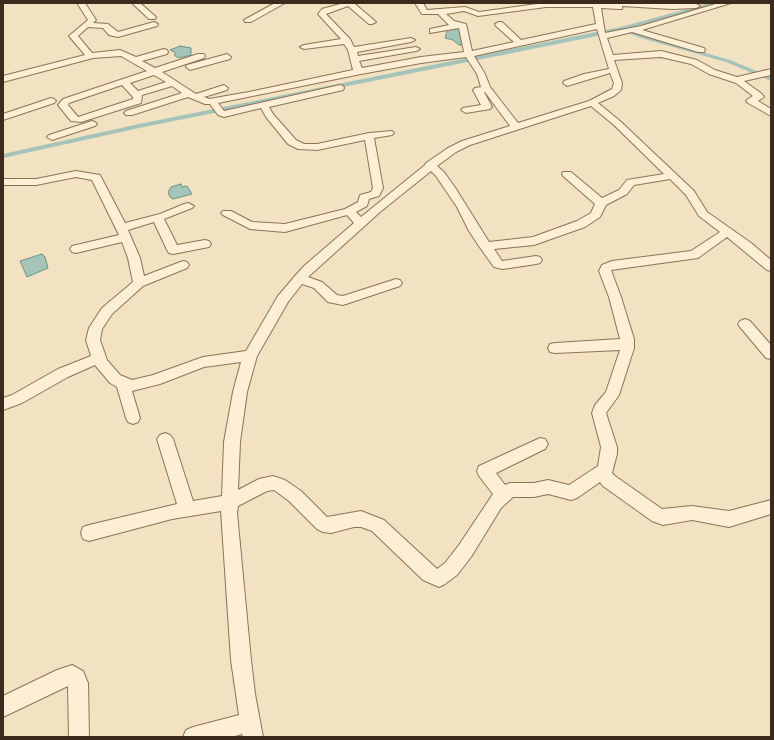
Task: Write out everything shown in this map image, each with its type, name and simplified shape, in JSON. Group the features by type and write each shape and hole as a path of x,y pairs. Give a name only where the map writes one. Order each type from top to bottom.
{"street":[{"path":"81,3 92,19 73,36 92,56"},
{"path":"86,25 105,26 112,33 120,34 153,21 136,3"},
{"path":"248,20 281,3"},
{"path":"419,3 425,12 465,9 478,14 546,5 566,4 596,4 619,7"},
{"path":"611,3 672,7 691,7 704,3"},
{"path":"629,31 728,3"},
{"path":"358,71 356,58 347,41 324,17 323,12 351,4 372,22"},
{"path":"193,737 252,729 241,660 237,597 231,549 229,502 235,413 250,356 283,299 298,279 329,250 430,165 459,146 592,103 612,94 616,90 618,84 602,31 596,4"},
{"path":"440,12 450,22 463,26 470,56 488,89 516,127"},
{"path":"433,31 460,24"},
{"path":"499,24 520,43"},
{"path":"217,107 358,71 421,60 470,56 520,43 602,31 629,31 701,50"},
{"path":"340,34 303,44 347,41"},
{"path":"352,50 412,40"},
{"path":"356,58 416,49"},
{"path":"135,60 164,52"},
{"path":"3,79 92,56 120,53 217,107 224,114 340,88"},
{"path":"567,83 612,64 661,54 673,55 694,62 714,73 737,80 760,96 759,98 751,101 771,113"},
{"path":"132,91 167,79 201,56"},
{"path":"132,91 133,104 78,120 74,119 63,104 70,99 132,91 227,57"},
{"path":"737,80 763,74"},
{"path":"52,137 224,88"},
{"path":"466,110 487,107 478,90 488,89"},
{"path":"138,117 195,96"},
{"path":"3,117 51,101"},
{"path":"592,103 617,123 672,176 690,194 703,214 747,246 771,268"},
{"path":"264,105 269,115 292,142 302,147 316,147 389,133"},
{"path":"227,213 250,225 285,228 349,210 363,204 364,197 375,194 378,188 369,136"},
{"path":"430,165 443,177 463,207 475,231 500,265 536,260"},
{"path":"3,182 36,182 76,174 92,175 99,180 124,232 134,258 139,283"},
{"path":"568,174 601,204"},
{"path":"485,246 534,241 581,224 596,215 601,204 623,192 631,182 672,176"},
{"path":"76,249 124,232 188,206"},
{"path":"349,210 361,223"},
{"path":"158,218 174,250 205,244"},
{"path":"727,232 694,255 612,265 606,268 626,333 627,344 612,395 600,409 599,413 609,446 609,454 605,470 606,478 658,516 663,517 692,513 729,519 771,507"},
{"path":"183,265 139,283 107,311 96,328 94,340 99,358 115,379 123,384 132,386 140,385 202,362 250,356"},
{"path":"298,279 318,285 338,301 349,300 396,283"},
{"path":"744,324 771,354"},
{"path":"555,348 584,348 627,344"},
{"path":"3,404 18,399 63,372 99,358"},
{"path":"123,384 133,418"},
{"path":"165,439 187,509"},
{"path":"503,495 485,471 540,444"},
{"path":"90,533 187,509 229,502 264,484 273,483 280,485 295,496 323,524 332,525 354,519 361,519 378,525 429,574 439,578 451,569 465,551 492,508 503,495 515,489 534,490 548,487 571,493 605,470"},
{"path":"3,707 27,694 64,677 72,675 76,678 78,683 79,737"}],"water":[{"path":"459,26 468,45 459,45 453,40 445,38 448,28"},
{"path":"180,46 191,48 191,55 179,58 175,56 175,52 170,50"},
{"path":"181,184 182,187 187,186 192,194 173,199 170,197 168,192 171,187"},
{"path":"42,254 45,257 48,268 27,277 20,261"}],"waterway":[{"path":"622,29 715,3"},
{"path":"3,156 139,126 622,29"},
{"path":"622,29 643,37 728,61 771,79"}]}
